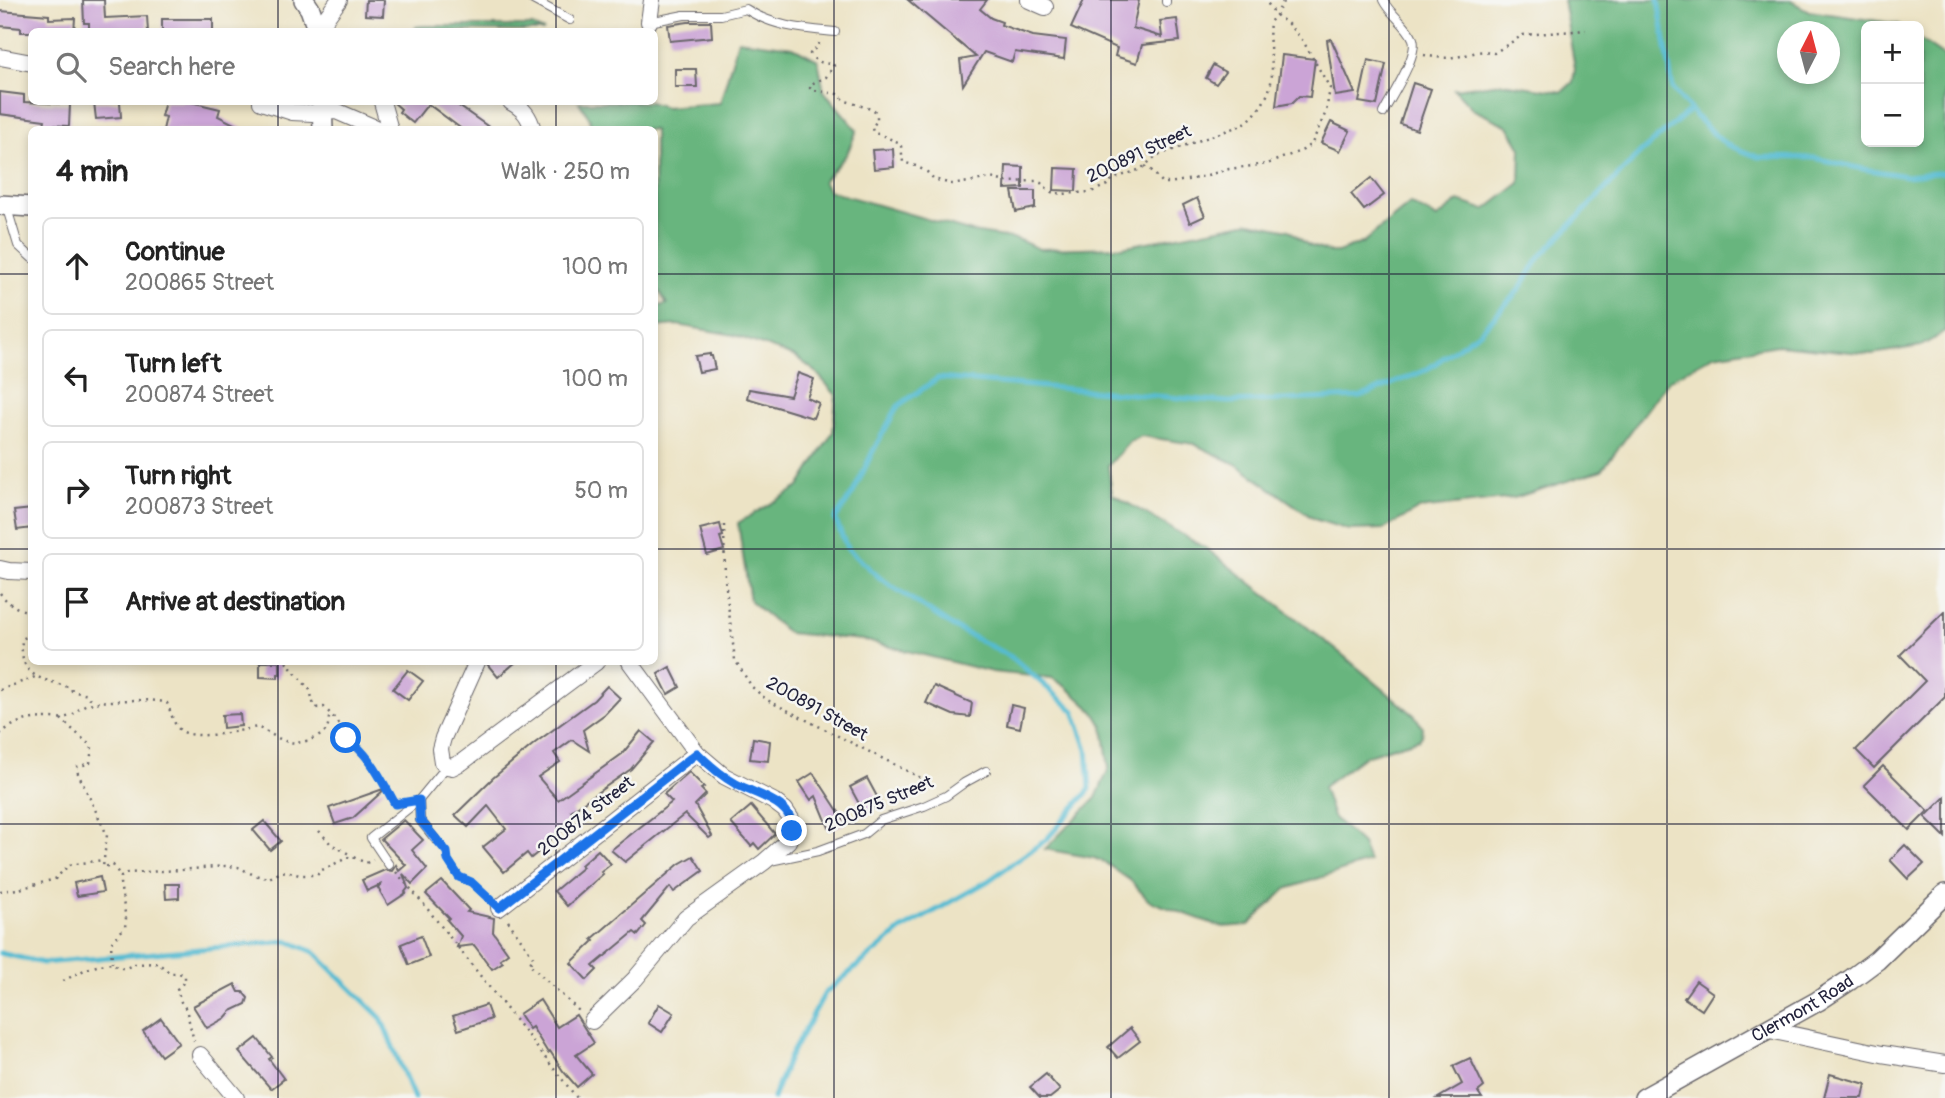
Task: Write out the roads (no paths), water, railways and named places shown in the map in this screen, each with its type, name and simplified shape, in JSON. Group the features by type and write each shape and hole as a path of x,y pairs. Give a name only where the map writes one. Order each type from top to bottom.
{"street":[{"path":"304,0 317,28"},
{"path":"319,28 339,0"},
{"path":"649,22 652,0"},
{"path":"1029,0 1045,7"},
{"path":"0,57 28,62"},
{"path":"270,105 292,112 323,114 336,111 372,126"},
{"path":"383,105 389,126"},
{"path":"517,105 529,116 532,126"},
{"path":"3,205 28,207"},
{"path":"0,569 28,572"},
{"path":"476,665 443,738 440,755 442,762 449,767 462,762 592,665"},
{"path":"632,665 697,753 724,776 772,801 788,813 793,825 788,841 764,862"},
{"name":"200874 Street","path":"499,908 697,753"},
{"name":"200875 Street","path":"592,1021 635,978 687,918 764,862"},
{"name":"Clermont Road","path":"1644,1098 1818,1001 1850,980 1877,960 1945,894"},
{"path":"1765,1029 1882,1054 1945,1064"},
{"path":"200,1055 236,1098"}],"lane":[{"path":"533,0 570,20"},
{"path":"1383,0 1387,9 1413,39 1414,53 1383,113"},
{"path":"649,22 684,15 720,15 746,9 757,17 783,26 835,32"},
{"path":"3,205 18,245 28,254"},
{"path":"390,864 371,838 419,800 449,767"},
{"name":"200875 Street","path":"764,862 829,847 864,834 881,820 946,796 986,771"},
{"path":"419,800 420,820 435,839"}],"waterway":[{"path":"1658,0 1673,89 1701,122 1725,144 1758,157 1815,158 1907,176 1945,172"},
{"path":"773,1098 789,1058 825,993 901,930 988,881 1047,839 1090,789 1087,749 1074,711 1013,658 952,626 880,578 847,548 835,519 853,493 898,406 938,378 1228,402 1360,397 1426,370 1481,331 1519,290 1540,257 1640,153 1690,110"},
{"path":"0,953 43,963 288,941 314,952 381,1018 414,1098"}]}
